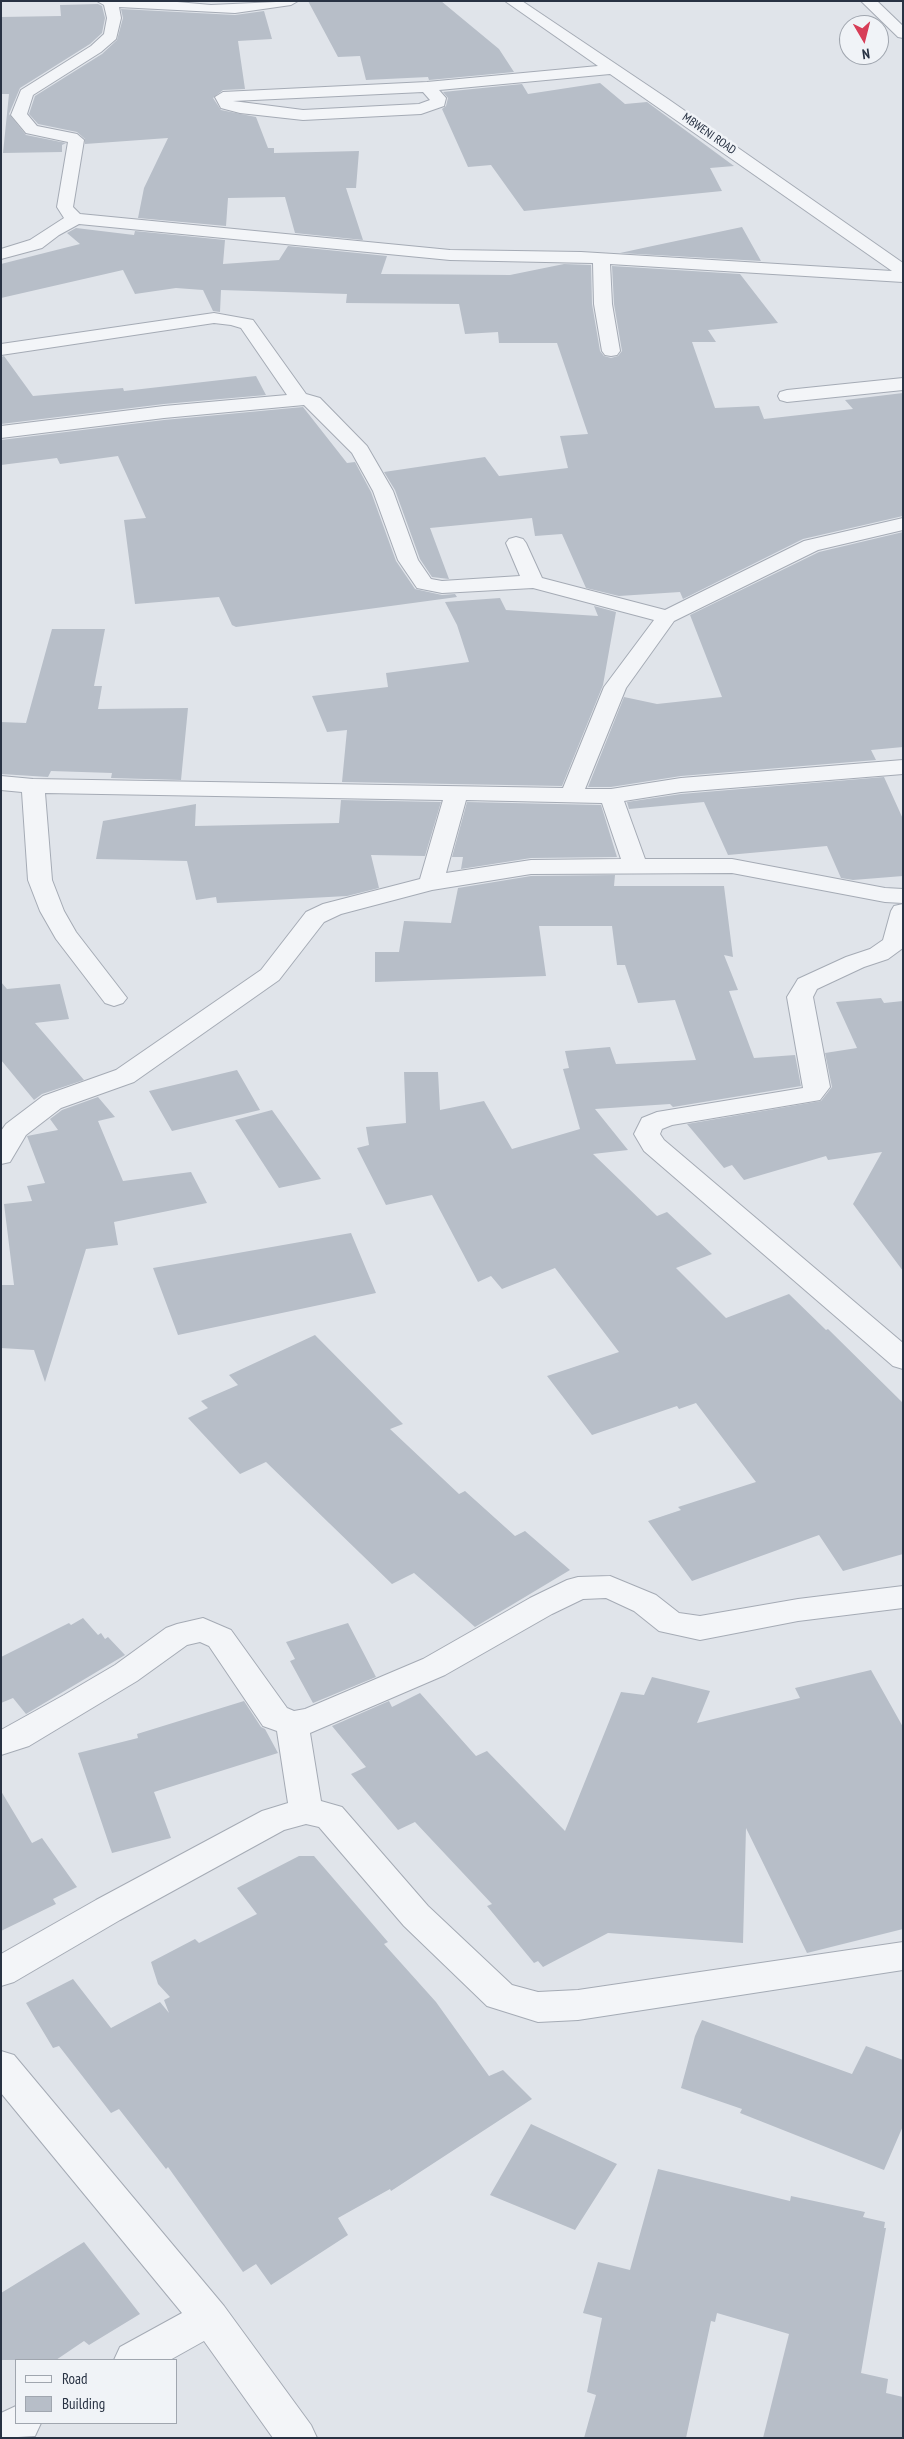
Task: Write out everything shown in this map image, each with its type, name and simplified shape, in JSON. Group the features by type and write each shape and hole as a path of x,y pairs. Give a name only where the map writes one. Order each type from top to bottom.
{"street":[{"path":"104,1 211,9 291,1"},
{"name":"MBWENI ROAD","path":"512,1 903,271"},
{"path":"868,1 903,34"},
{"path":"112,2 114,18 111,36 96,49 26,93 19,115 32,130 71,136 76,140 65,206 69,214 76,219 450,255 601,259 903,277"},
{"path":"427,87 438,98 438,103 434,106 421,109 319,114 278,114 240,108 227,105 223,97 427,87 614,70"},
{"path":"312,92 319,114"},
{"path":"4,104 22,105"},
{"path":"1,254 36,244 53,231 76,219"},
{"path":"601,259 603,304 611,351"},
{"path":"1,350 214,318 232,320 246,324 300,398"},
{"path":"787,396 903,384"},
{"path":"1,432 300,398 312,402 360,450 382,491 408,560 424,584 442,586 533,582 667,617"},
{"path":"571,796 615,687 667,617 811,545 903,524"},
{"path":"516,543 533,582"},
{"path":"1,783 33,786 358,790 456,794 611,796 681,785 903,767"},
{"path":"33,786 40,880 52,911 65,934 114,998"},
{"path":"431,883 456,794"},
{"path":"611,796 634,865"},
{"path":"1,1156 15,1130 52,1102 125,1076 270,975 315,916 332,909 431,883 531,867 732,866 886,895 903,896"},
{"path":"903,911 894,943 879,954 855,962 807,984 800,997 817,1087 811,1094 666,1118 652,1124 647,1134 653,1145 903,1359"},
{"path":"1,1743 17,1737 84,1699 126,1673 177,1636 203,1630 220,1638 275,1717 292,1724 311,1720 434,1667 541,1606 578,1588 610,1587 646,1602 670,1623 700,1628 798,1610 903,1597"},
{"path":"292,1724 306,1811"},
{"path":"1,1972 108,1910 274,1820 306,1811 330,1816 416,1916 500,1996 538,2007 578,2005 903,1956"},
{"path":"1,2066 210,2318 296,2438"},
{"path":"136,2359 210,2318"},
{"path":"1,2434 19,2424"}],"building":[{"path":"308,1 441,1 499,49 514,72 429,80 428,77 366,80 360,56 338,57"},
{"path":"98,4 102,6 105,18 102,33 90,44 20,88 9,114 26,135 66,143 62,145 62,152 3,153 9,94 1,94 1,17 61,16 60,5"},
{"path":"121,9 235,15 264,11 272,39 238,41 245,89 223,90 213,98 221,110 256,117 268,148 274,148 274,153 359,151 356,188 346,188 363,240 295,233 285,197 228,198 226,226 138,218 144,188 168,138 85,144 85,139 77,132 38,124 29,114 35,96 102,54 117,40 123,18"},
{"path":"600,83 625,104 647,102 734,166 710,168 722,191 524,211 491,165 468,167 442,109 446,106 448,98 443,92 522,84 528,94"},
{"path":"742,227 761,261 620,253 643,248"},
{"path":"76,228 134,235 135,231 225,240 223,264 279,260 288,246 387,256 381,274 510,275 564,264 591,265 592,304 600,351 604,356 611,358 618,356 622,351 614,304 612,266 740,274 778,323 708,330 716,342 692,342 715,408 759,406 764,419 853,409 845,400 903,393 903,516 803,539 683,599 680,592 619,596 586,588 562,534 535,536 532,518 430,528 449,579 432,577 420,559 395,490 384,472 485,457 499,476 568,468 560,436 588,434 557,343 499,343 498,332 465,334 459,304 346,303 347,294 221,290 220,312 213,311 203,290 176,288 135,294 123,270 1,298 1,264 80,244 67,233"},
{"path":"4,356 33,396 123,388 124,391 256,376 266,395 164,404 1,424 1,357"},
{"path":"303,407 347,463 355,462 371,492 396,561 415,589 442,595 455,594 457,597 236,627 232,625 219,597 135,604 124,520 146,518 118,456 60,464 57,458 1,465 1,440 164,420"},
{"path":"903,532 903,747 871,750 876,760 681,776 611,787 588,787 624,697 657,704 722,697 690,615 819,552"},
{"path":"500,598 506,610 598,616 594,606 616,612 603,685 562,786 342,782 347,730 327,732 312,696 388,687 386,673 469,662 457,625 445,602"},
{"path":"52,629 105,629 94,686 102,686 98,709 188,708 181,780 111,778 112,773 51,771 48,777 1,774 1,722 26,723"},
{"path":"884,777 903,819 903,876 853,880 841,878 827,846 728,855 704,802 629,809 627,802 681,794"},
{"path":"341,800 441,802 425,856 371,855 379,888 347,896 217,903 216,897 196,900 187,861 96,859 103,821 196,804 195,826 339,823"},
{"path":"467,802 601,805 617,857 531,858 461,869 463,857 452,857"},
{"path":"615,875 614,886 724,886 733,957 724,955 738,990 729,991 754,1058 795,1055 801,1086 673,1107 670,1104 595,1109 628,1150 593,1154 657,1216 667,1212 712,1254 676,1268 726,1318 789,1294 826,1330 828,1329 903,1403 903,1554 843,1571 819,1535 692,1581 648,1521 681,1510 678,1507 756,1482 696,1403 679,1409 677,1406 592,1435 547,1376 619,1352 555,1268 502,1289 491,1276 478,1282 432,1195 386,1205 357,1148 369,1145 366,1127 406,1123 404,1072 438,1072 440,1110 484,1101 512,1149 580,1129 563,1069 569,1068 565,1051 610,1047 616,1064 696,1060 675,1000 638,1003 625,965 617,965 612,926 539,926 546,976 375,982 375,952 399,952 404,921 451,923 458,888 531,876"},
{"path":"1,982 7,989 60,984 69,1019 35,1023 84,1080 42,1094 34,1100 1,1060"},
{"path":"881,998 884,1003 903,1001 903,1271 853,1204 882,1152 828,1160 826,1156 744,1180 732,1165 724,1168 687,1124 821,1101 832,1087 825,1053 857,1048 836,1002"},
{"path":"237,1070 260,1110 172,1131 149,1091"},
{"path":"98,1097 115,1117 98,1121 123,1181 191,1172 207,1203 114,1222 118,1245 86,1249 45,1382 34,1350 1,1348 1,1285 14,1285 4,1204 32,1201 27,1186 45,1183 27,1136 58,1130 50,1119 62,1110"},
{"path":"272,1110 321,1179 279,1188 235,1120"},
{"path":"351,1233 376,1293 178,1335 153,1268"},
{"path":"315,1335 403,1424 390,1429 459,1494 465,1491 515,1536 525,1531 570,1570 475,1627 414,1573 392,1584 266,1462 240,1474 188,1418 208,1408 201,1401 238,1385 229,1375"},
{"path":"83,1618 98,1635 101,1633 105,1639 108,1637 125,1655 26,1714 13,1698 1,1703 1,1657"},
{"path":"348,1623 376,1677 313,1703 290,1661 295,1659 286,1642"},
{"path":"871,1670 903,1727 903,1929 807,1953 746,1828 743,1943 608,1933 543,1967 538,1961 534,1963 487,1906 492,1904 415,1822 398,1830 351,1774 366,1767 332,1726 389,1701 392,1707 420,1693 476,1756 487,1751 565,1831 621,1692 644,1695 652,1677 710,1691 697,1723 800,1698 795,1688"},
{"path":"244,1701 261,1727 265,1729 278,1753 154,1792 171,1838 112,1853 78,1753 138,1738 137,1734"},
{"path":"1,1791 32,1843 42,1838 77,1887 53,1899 56,1904 1,1931"},
{"path":"299,1856 314,1856 388,1942 384,1944 436,2002 489,2076 503,2070 532,2099 391,2191 390,2189 338,2218 348,2235 271,2285 256,2264 243,2272 168,2167 166,2169 119,2109 111,2113 59,2046 53,2048 26,2003 73,1979 111,2028 160,2002 169,2013 164,2000 170,1997 158,1984 151,1962 195,1939 199,1943 257,1914 237,1888"},
{"path":"702,2020 852,2074 866,2046 903,2060 903,2126 884,2170 740,2113 742,2109 681,2088 695,2036"},
{"path":"531,2124 617,2164 575,2230 490,2195"},
{"path":"658,2169 790,2201 791,2196 865,2212 863,2217 885,2222 884,2228 886,2228 861,2373 888,2379 886,2393 903,2397 903,2438 763,2438 789,2334 717,2313 715,2322 711,2321 686,2438 584,2438 596,2395 587,2392 602,2318 583,2313 598,2262 630,2270"},
{"path":"84,2242 140,2314 89,2345 84,2341 57,2359 1,2360 1,2293"}]}
